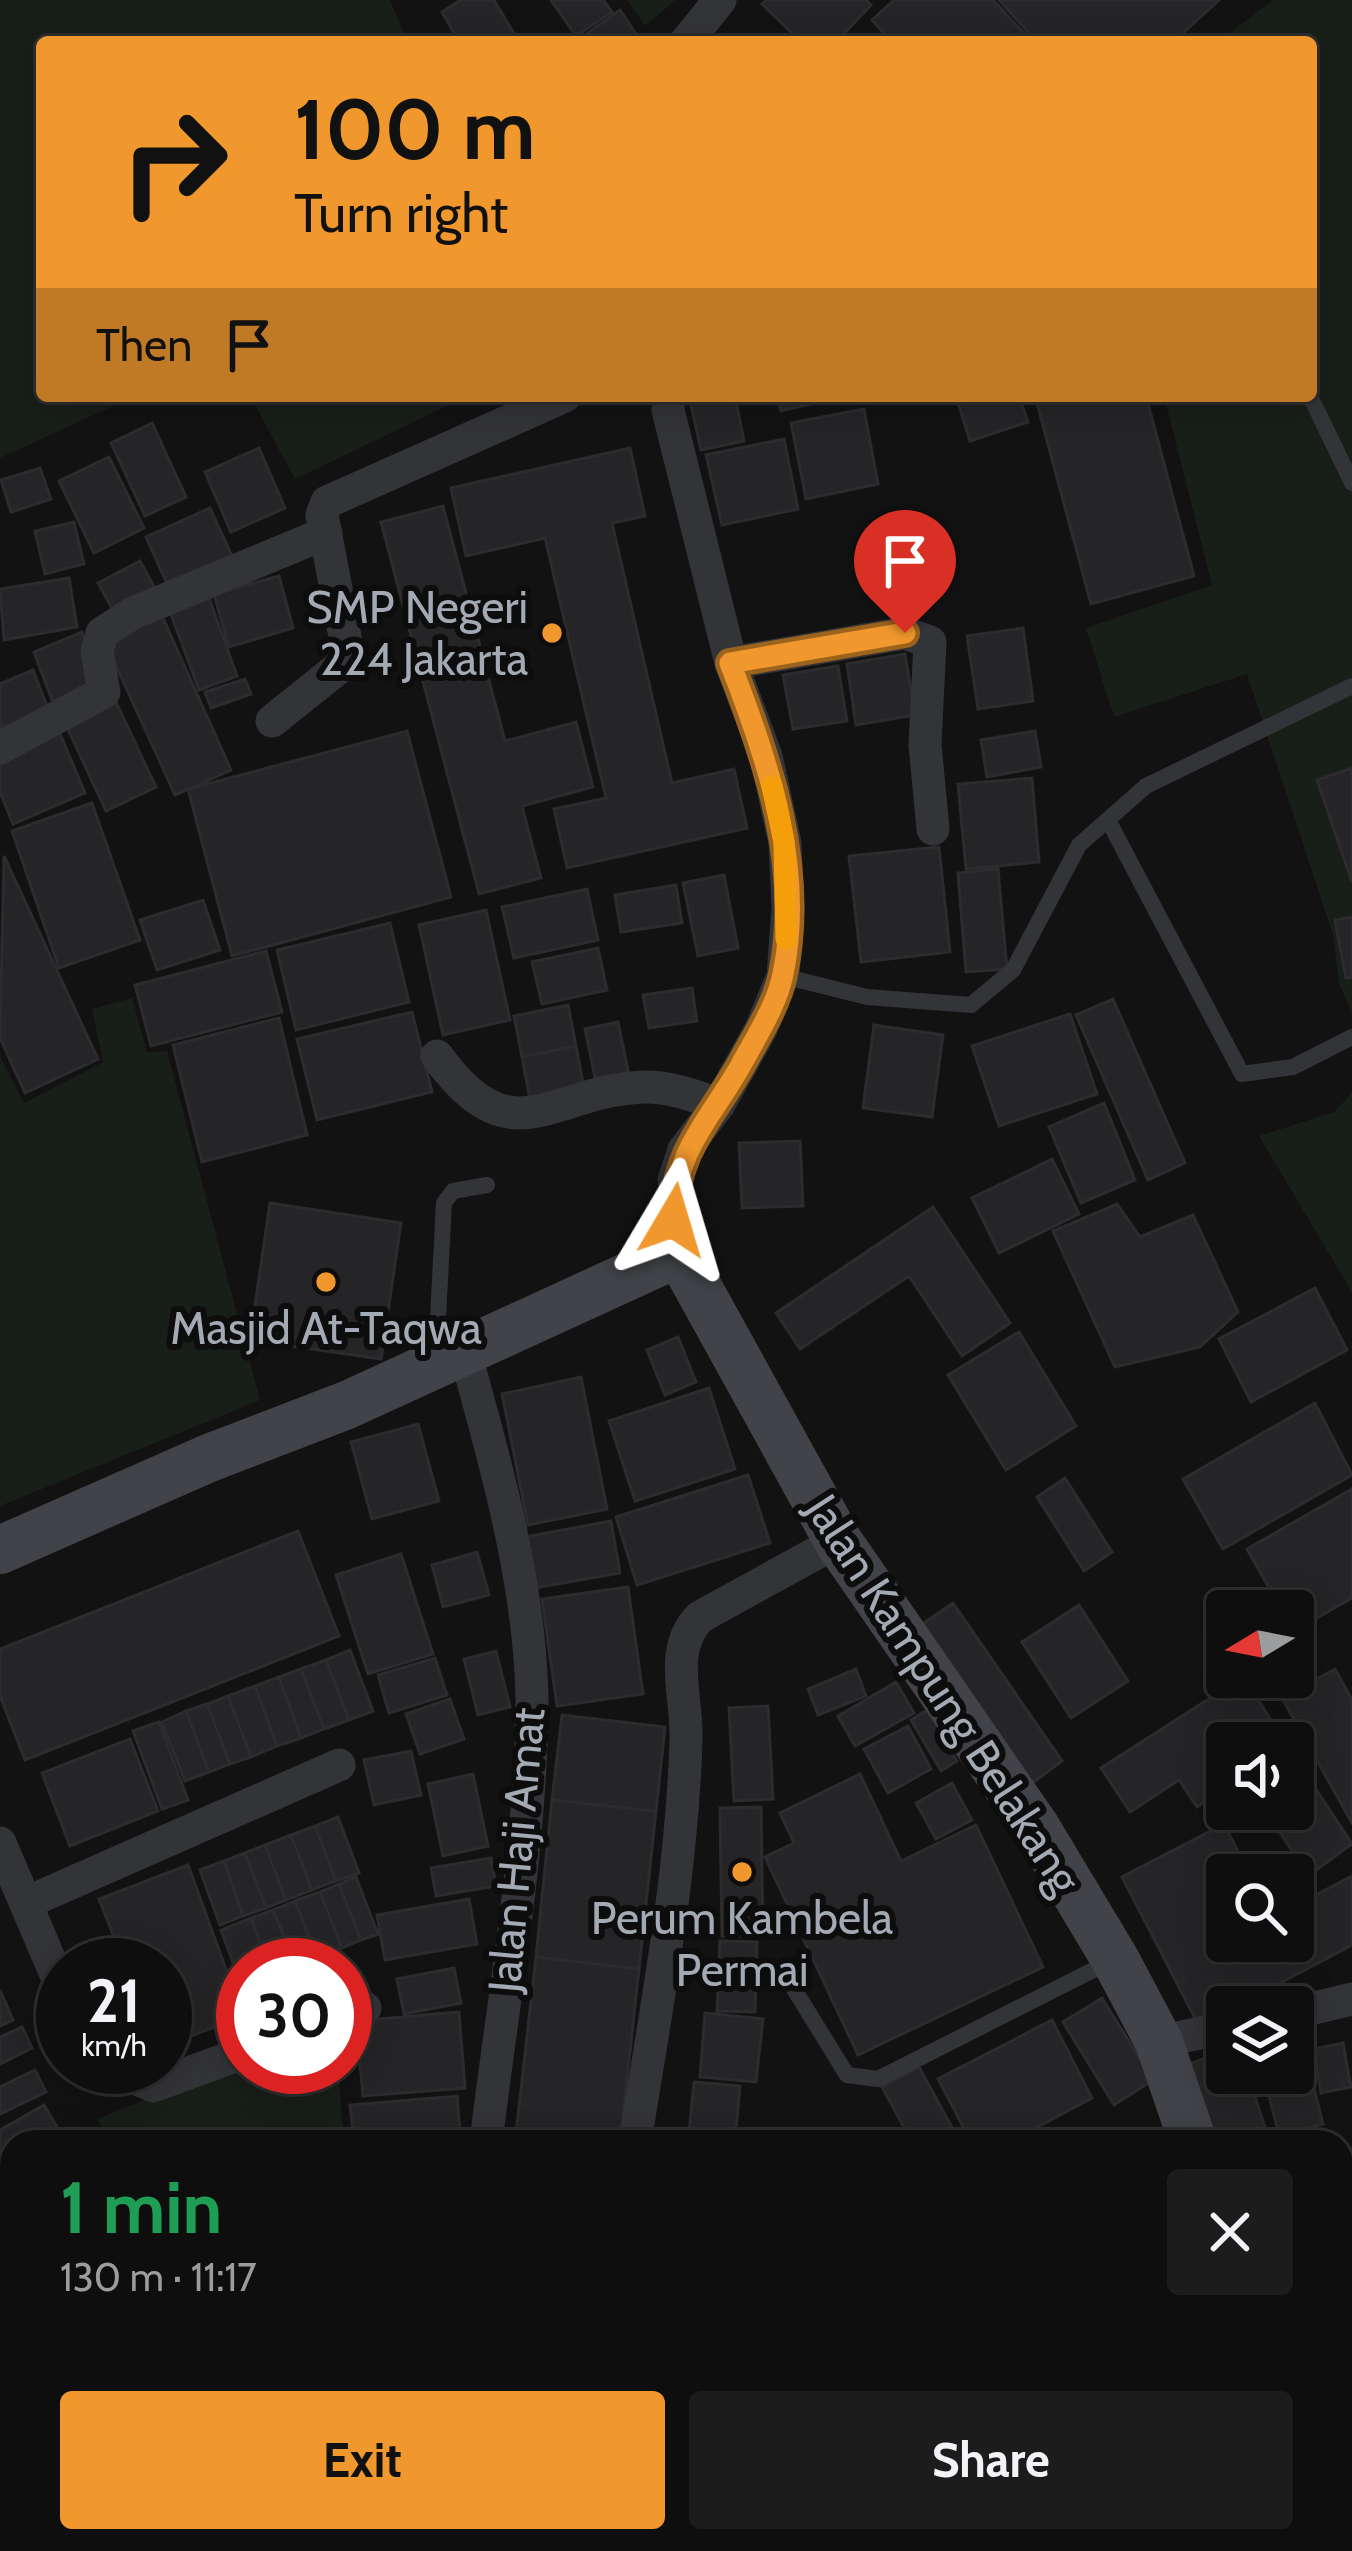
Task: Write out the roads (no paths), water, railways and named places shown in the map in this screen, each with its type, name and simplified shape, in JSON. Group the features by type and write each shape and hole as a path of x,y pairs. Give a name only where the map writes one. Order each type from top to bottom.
{"street":[{"path":"693,36 720,0"},
{"path":"272,721 342,665 347,647 326,533 327,502 551,402"},
{"path":"0,1550 679,1253 674,1180 684,1150 719,1104 783,976 788,908 784,842 766,757 730,663 669,402"},
{"path":"0,748 104,692 97,652 102,634 134,613 326,533"},
{"path":"730,663 905,633 930,642 925,745 933,829"},
{"path":"437,1056 474,1100 512,1114 641,1087 672,1088 719,1104"},
{"name":"Jalan Kampung Belakang","path":"679,1253 838,1541 1036,1829 1115,1959 1159,2042 1177,2130"},
{"name":"Jalan Haji Amat","path":"450,1356 505,1496 532,1712 520,1893 488,2130"},
{"path":"637,2130 677,1875 687,1735 680,1672 687,1631 700,1617 838,1541"},
{"path":"28,1902 339,1766"},
{"path":"0,1843 42,1938"},
{"path":"1314,2008 1352,1999"},
{"path":"1159,2042 1206,2032"}],"lane":[{"path":"1313,402 1352,483"},
{"path":"783,976 867,997 971,1005 1013,970 1078,845 1146,786 1352,686"},
{"path":"1108,820 1242,1074 1293,1067 1352,1037"},
{"path":"450,1356 444,1203 453,1191 487,1184"},
{"path":"794,1989 847,2075 878,2079 1115,1959"}],"place":[{"name":"SMP Negeri 224 Jakarta","path":"552,633"},
{"name":"Masjid At-Taqwa","path":"326,1282"},
{"name":"Perum Kambela Permai","path":"742,1872"}]}
